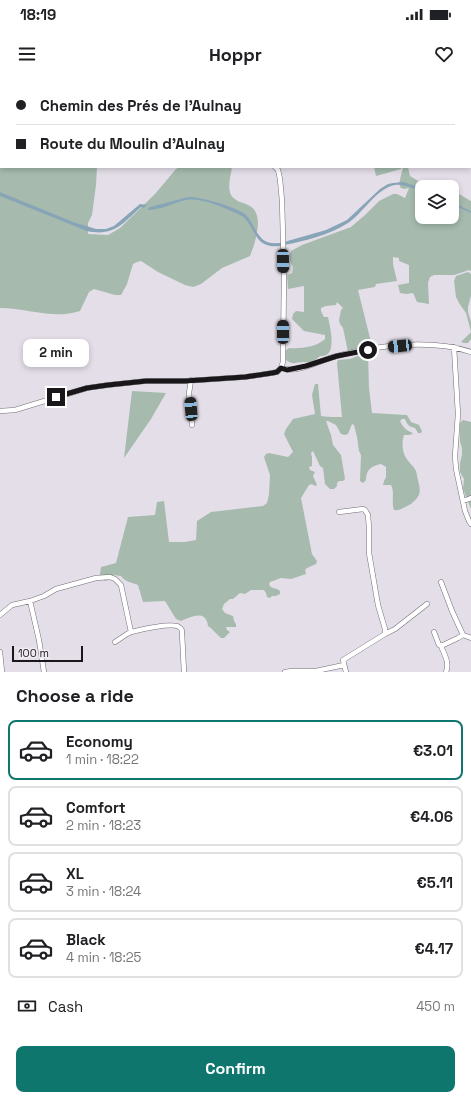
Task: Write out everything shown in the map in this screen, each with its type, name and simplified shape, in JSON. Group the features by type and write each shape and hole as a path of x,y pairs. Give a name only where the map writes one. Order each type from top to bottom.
{"street":[{"path":"0,411 15,410 87,388 146,381 252,376 277,372 281,368 283,362 283,240 280,179 276,168"},
{"path":"281,368 287,370 306,366 337,356 385,347 442,345 471,352"},
{"path":"454,347 458,414 455,456 456,469 465,511 468,521 471,524"},
{"path":"191,380 189,393 192,425"},
{"path":"463,501 471,498"},
{"path":"339,512 363,509 368,515 369,553 378,605 385,634"},
{"path":"0,615 12,605 44,596 56,589 96,578 110,577 115,579 121,586 131,632"},
{"path":"441,582 452,612 463,635 471,638"},
{"path":"30,601 39,640 44,672"},
{"path":"346,672 343,660 395,629 427,604"},
{"path":"116,642 131,632 157,627 177,626 182,633 184,672"},
{"path":"434,632 448,665 446,672"},
{"path":"441,646 463,635"},
{"path":"0,652 2,672"},
{"path":"285,672 316,671 344,665"}],"green space":[{"path":"0,168 97,168 92,215 88,223 88,234 108,235 120,228 155,194 178,168 232,168 229,185 231,195 237,201 250,206 255,210 258,230 250,256 222,268 201,284 193,287 185,285 158,272 141,261 133,264 127,284 121,295 115,295 94,289 89,292 80,311 50,314 0,308"},
{"path":"374,168 401,168 401,169 376,176"},
{"path":"403,168 408,168 410,176 417,180 415,180 415,224 459,224 459,194 471,201 471,271 469,270 454,275 434,275 430,277 428,283 429,304 417,302 413,293 400,293 398,285 409,283 409,265 399,261 399,258 393,257 397,281 376,284 375,287 358,290 372,346 348,352 343,328 339,320 341,310 343,308 337,302 336,305 321,308 324,317 328,317 330,326 332,343 329,352 320,356 313,362 294,363 288,361 285,359 285,351 289,348 308,347 318,344 325,339 325,335 304,331 292,319 293,314 296,311 304,312 304,286 288,289 287,275 292,273 293,267 290,259 291,251 302,245 351,227 379,201 393,194 397,194 405,198 409,188 401,188 399,184"},
{"path":"468,272 471,274 471,296 468,312 471,322 471,332 466,313 456,297 454,281 456,276"},
{"path":"471,332 471,339 468,343 461,342"},
{"path":"368,352 369,388 372,413 407,415 411,422 419,425 422,431 421,433 418,433 415,428 408,424 405,419 400,421 408,431 413,434 404,435 403,448 407,460 416,471 420,488 417,499 411,504 394,510 392,488 391,485 383,485 386,477 386,467 381,464 374,466 368,471 366,480 363,483 360,481 361,455 354,425 352,424 348,434 345,435 341,434 336,425 326,421 333,445 341,455 345,479 343,481 339,481 334,489 330,489 325,484 323,468 320,466 313,451 311,453 312,466 309,467 310,470 315,472 313,476 317,485 309,485 301,498 312,554 317,561 316,564 305,570 306,574 291,579 281,578 270,582 269,584 271,587 280,591 280,594 276,596 272,596 270,598 267,597 264,590 251,590 245,594 240,593 233,599 230,599 224,604 222,609 225,613 233,616 236,627 226,627 230,632 224,638 221,638 208,626 204,617 193,616 181,621 176,619 165,601 143,602 138,585 126,581 121,576 114,575 109,580 105,581 101,578 101,567 116,563 128,517 155,515 157,502 164,501 169,542 196,540 197,521 211,512 263,506 267,503 270,475 264,457 266,454 269,453 288,457 293,452 284,434 293,419 315,414 312,395 315,384 318,384 321,416 342,417 337,363 338,360 350,359"},
{"path":"132,391 166,393 151,419 124,458"},
{"path":"463,420 471,422 471,509 463,489 464,479 460,472 462,448 460,441 460,423"}],"water":[{"path":"403,182 415,186 415,189 404,185 393,185 386,188 354,218 341,227 317,237 284,245 284,242 326,230 347,220 380,189 393,183"},
{"path":"0,192 73,222 96,229 106,229 114,226 140,204 147,205 144,208 141,207 117,227 104,232 96,232 87,231 0,196"},
{"path":"188,197 208,200 240,211 248,217 262,239 269,243 281,243 281,246 270,246 259,240 242,216 222,207 200,200 186,200 162,208 147,210 150,207"}],"waterway":[{"path":"459,206 471,212"}],"route":[{"path":"56,397 87,388 119,383 185,381 245,377 272,373 277,372 281,368 287,370 306,366 337,356 368,350"}]}
